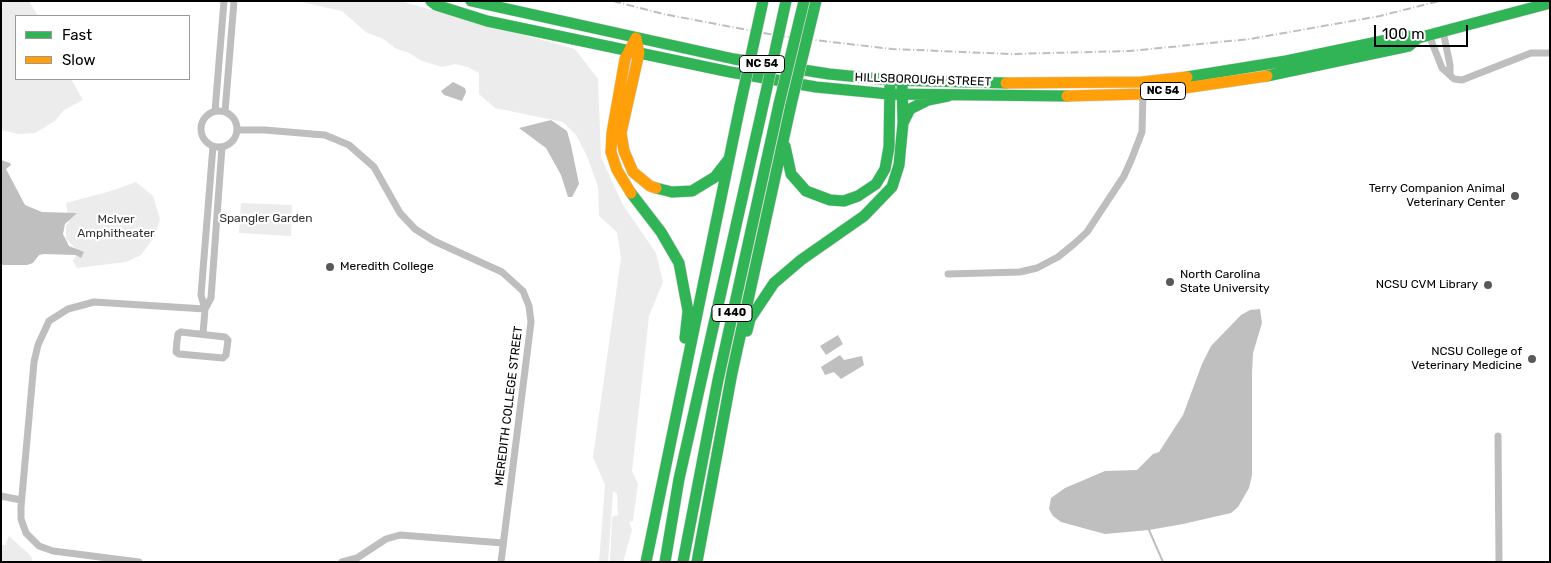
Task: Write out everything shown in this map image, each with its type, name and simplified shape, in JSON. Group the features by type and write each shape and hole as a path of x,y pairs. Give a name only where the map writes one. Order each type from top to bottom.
{"main road":[{"name":"HILLSBOROUGH STREET","path":"431,1 436,5 488,21 780,82 889,94 948,96 1143,94 1285,73 1409,46 1418,38"},
{"name":"HILLSBOROUGH STREET","path":"472,1 760,64 896,80 1012,83 1142,82 1286,61 1406,36 1418,38 1550,3"},
{"path":"646,562 648,542 674,418 689,358 762,1"},
{"name":"I 440","path":"665,562 681,470 786,1"},
{"name":"I 440","path":"683,562 720,371 779,104 804,1"},
{"path":"698,560 732,373 784,133 816,1"},
{"path":"636,38 613,125 611,152 617,170 674,252 682,274 688,311 674,418"},
{"path":"633,52 621,133 624,151 633,172 650,186 672,192 683,192 692,190 715,177 730,158"},
{"path":"784,133 787,160 791,174 806,191 830,200 844,201 858,196 876,184 885,169 889,147 889,94 896,80"},
{"path":"732,373 750,319 774,283 801,260 864,216 892,187 899,165 903,123 902,94 896,80"},
{"path":"903,123 910,109 928,100 948,96"},
{"path":"641,562 648,542"}],"street":[{"path":"215,111 224,1"},
{"path":"225,112 234,1"},
{"path":"1443,32 1450,65 1450,75"},
{"path":"1429,35 1442,68 1454,79 1462,80 1531,53 1550,52"},
{"path":"948,274 1020,272 1037,268 1058,257 1087,232 1124,176 1142,132 1142,82"},
{"path":"218,85 227,86"},
{"path":"215,111 225,112 234,119 237,130 232,141 222,147 213,146 204,139 201,128 205,117 215,111"},
{"name":"MEREDITH COLLEGE STREET","path":"237,130 265,130 325,135 349,145 374,167 400,213 415,229 434,241 502,272 519,286 528,306 530,322 501,562"},
{"path":"203,334 205,309 201,295 213,146"},
{"path":"205,309 211,298 222,147"},
{"path":"209,202 219,202"},
{"path":"139,562 63,554 39,546 30,538 23,526 20,514 34,362 42,332 49,321 68,309 94,302 205,309"},
{"path":"178,334 203,334 225,337 228,340 226,355 223,358 182,355 176,352 178,334"},
{"path":"1498,436 1499,562"},
{"path":"1,496 21,500"},
{"path":"342,562 357,558 386,539 400,535 504,543"}],"green space":[{"path":"1,1 29,1 37,15 15,15 15,80 72,80 83,100 64,110 55,121 35,133 18,134 1,130"},
{"path":"297,1 400,1 575,49 598,79 601,157 623,205 656,253 663,282 649,316 632,471 638,484 633,521 629,522 632,530 623,562 610,562 612,517 618,515 617,494 613,491 608,562 599,562 605,485 593,457 621,258 617,232 599,216 598,187 587,156 576,135 563,122 495,108 479,94 479,73 468,67 455,64 442,67 422,61 409,53 395,48 382,38 367,33 342,11"},
{"name":"McIver Amphitheater","path":"136,182 153,196 160,219 155,236 141,255 126,262 77,268 73,261 78,251 66,239 66,226 69,221 66,203"},
{"name":"Spangler Garden","path":"241,203 292,205 291,236 239,233"},
{"path":"9,536 31,556 33,562 1,562 1,545 5,545"}],"shaded area":[{"path":"453,82 465,88 466,92 462,101 444,95 441,91"},
{"path":"551,120 567,131 571,145 579,184 572,197 568,197 561,175 546,148 519,128"},
{"path":"1,160 10,163 11,165 6,169 25,205 42,212 77,213 65,224 63,234 69,246 84,252 81,258 76,255 44,254 39,255 33,263 27,265 1,265"},
{"path":"1260,309 1262,323 1253,353 1252,373 1252,475 1249,488 1238,507 1231,513 1183,524 1149,530 1105,534 1061,522 1053,516 1049,509 1051,498 1065,488 1105,471 1137,470 1153,454 1159,452 1183,415 1202,364 1211,346 1241,315 1250,310"},
{"path":"838,335 843,344 826,355 820,346"},
{"path":"840,355 844,360 862,356 864,365 841,379 834,372 825,375 821,367"}],"waterway":[{"path":"1149,530 1163,562"}],"railway":[{"path":"613,1 663,14 780,36 892,49 1011,54 1130,51 1250,39 1380,16 1439,1"}],"traffic: fast":[{"path":"431,1 436,5 487,21 730,72 816,87 889,94 1067,96"},
{"path":"471,1 734,59 829,74 890,80 1006,83"},
{"path":"740,106 763,1"},
{"path":"764,101 786,1"},
{"path":"779,104 804,1"},
{"path":"791,105 816,1"},
{"path":"1187,77 1286,61 1406,36 1418,38 1550,3"},
{"path":"1267,76 1409,46 1418,38"},
{"path":"785,146 791,174 806,191 830,200 844,201 858,196 876,184 885,169 889,147 890,80"},
{"path":"747,331 750,319 774,283 801,260 864,216 892,187 899,165 903,123 902,80"},
{"path":"903,123 910,109 928,100 948,96"},
{"path":"665,562 679,479 764,101"},
{"path":"683,562 718,380 779,104"},
{"path":"697,562 732,373 791,105"},
{"path":"646,562 740,106"},
{"path":"656,188 672,192 692,191 715,177 729,159"},
{"path":"631,193 661,232 679,263 688,311 685,338"}],"traffic: slow":[{"path":"631,193 617,170 611,152 612,133 625,59 636,38"},
{"path":"636,38 639,53 621,133 624,151 633,172 650,186 656,188"},
{"path":"1067,96 1143,94 1267,76"},
{"path":"1006,83 1142,82 1187,77"}],"place":[{"name":"Terry Companion Animal Veterinary Center","path":"1515,196"},
{"name":"Meredith College","path":"330,267"},
{"name":"North Carolina State University","path":"1170,282"},
{"name":"NCSU CVM Library","path":"1488,285"},
{"name":"NCSU College of Veterinary Medicine","path":"1532,359"}]}
